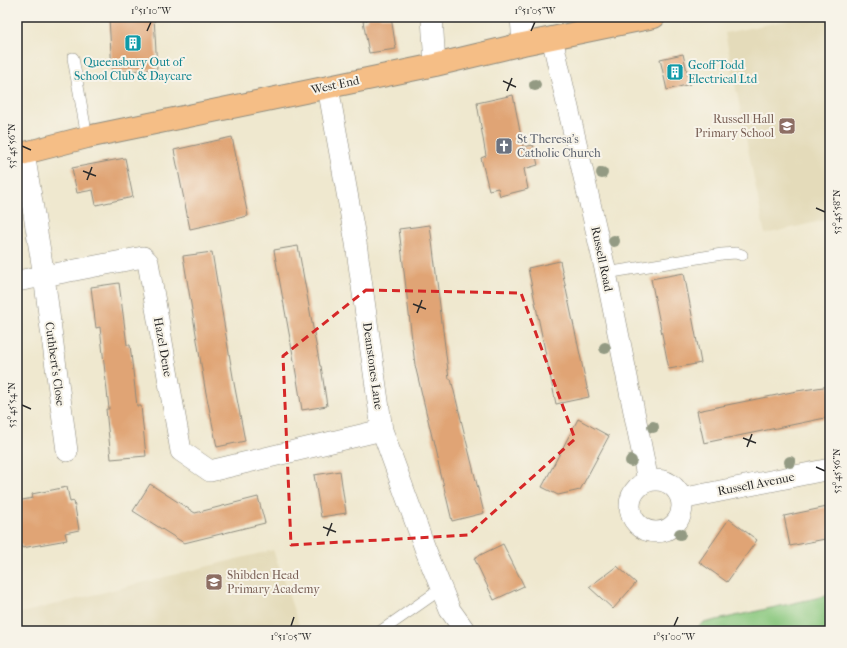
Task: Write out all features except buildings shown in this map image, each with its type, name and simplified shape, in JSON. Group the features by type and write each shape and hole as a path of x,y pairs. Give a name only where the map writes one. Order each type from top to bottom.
{"main road":[{"name":"West End","path":"20,154 87,137 435,65 523,44 654,17"}],"street":[{"path":"432,17 435,65"},
{"path":"521,17 523,44"},
{"name":"Russell Road","path":"552,38 606,273 648,481"},
{"name":"Deanstones Lane","path":"328,87 356,243 382,430 441,589 450,610 465,631"},
{"path":"17,281 44,276 20,154"},
{"name":"Hazel Dene","path":"44,276 142,257 148,262 181,451 210,471 382,430"},
{"name":"Cuthbert's Close","path":"44,276 67,451"},
{"name":"Russell Avenue","path":"681,499 830,469"},
{"path":"648,481 663,481 671,485 677,490 681,499 682,508 679,518 674,525 660,532 646,530 639,526 631,516 629,507 634,491 640,485 648,481"}],"lane":[{"path":"73,58 87,137"},
{"path":"606,273 722,254 742,255"},
{"path":"381,631 441,589"}],"highlighted area":[{"path":"366,290 521,293 575,439 468,535 291,545 283,356"}],"shaded area":[{"name":"Russell Hall Primary School","path":"803,17 830,17 830,219 765,234 725,33"},
{"name":"Shibden Head Primary Academy","path":"273,550 301,631 17,631 17,614"}],"green space":[{"path":"830,595 830,631 694,631 703,623"}],"place":[{"name":"Queensbury Out of School Club & Daycare","path":"133,43"},
{"name":"Geoff Todd Electrical Ltd","path":"675,72"},
{"name":"Russell Hall Primary School","path":"787,126"},
{"name":"St Theresa's Catholic Church","path":"504,146"},
{"name":"Shibden Head Primary Academy","path":"214,582"}]}
